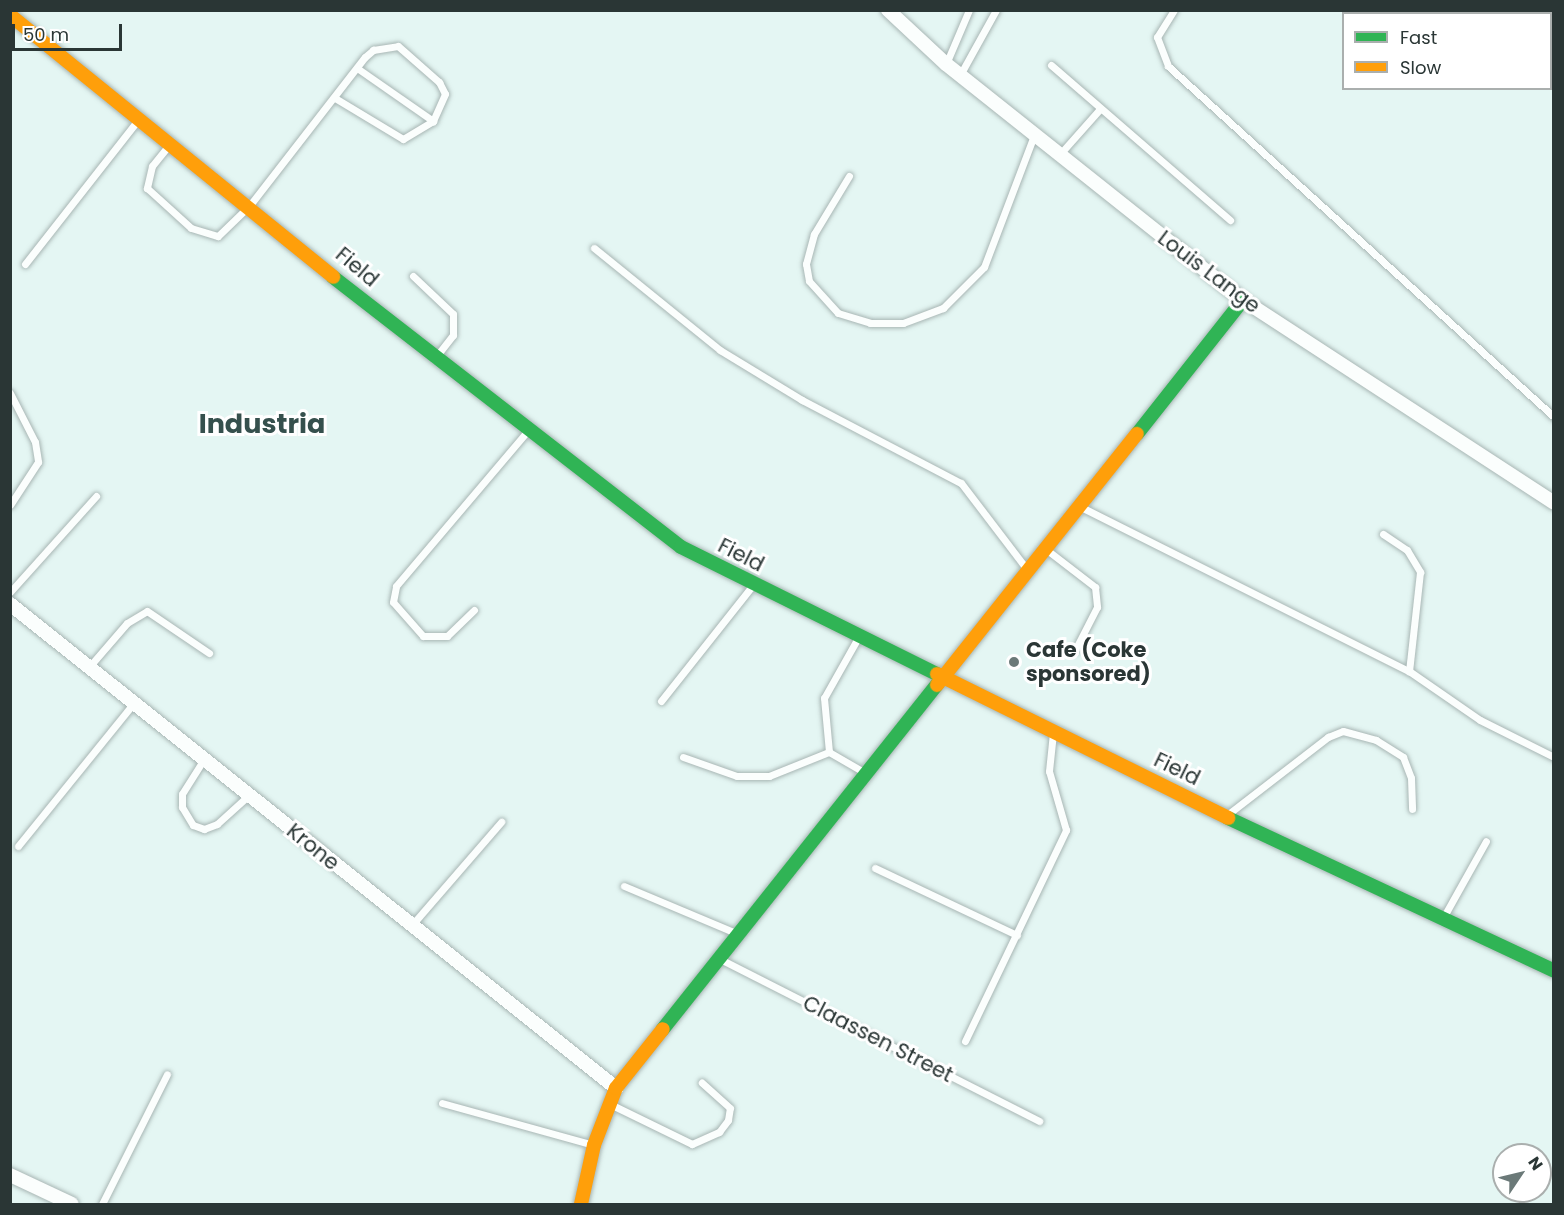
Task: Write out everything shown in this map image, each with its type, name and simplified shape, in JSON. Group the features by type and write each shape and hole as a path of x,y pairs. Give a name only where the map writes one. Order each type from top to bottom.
{"street":[{"name":"Louis Lange","path":"888,10 946,64 1243,300 1554,503"},
{"name":"Field","path":"10,15 250,205 434,359 526,432 681,547 753,585 1225,816 1554,971"},
{"path":"580,1204 594,1145 616,1088 863,772 1243,300"},
{"name":"Krone","path":"10,604 616,1088"},
{"path":"10,1175 72,1204"}],"lane":[{"path":"946,64 969,10"},
{"path":"960,75 996,10"},
{"path":"1174,10 1157,37 1168,66 1554,417"},
{"path":"170,142 152,166 147,188 191,228 206,237 226,234 373,50 398,46 439,82 445,94 433,121 403,139 335,98"},
{"path":"1051,65 1230,220"},
{"path":"357,68 433,121"},
{"path":"1060,154 1100,109"},
{"path":"25,264 140,118"},
{"path":"849,176 814,234 806,264 809,281 838,313 870,323 903,323 943,308 984,267 1035,133"},
{"path":"594,248 720,350 802,400 962,483 1027,570"},
{"path":"412,276 453,314 453,335 434,359"},
{"path":"10,393 35,442 38,462 10,505"},
{"path":"474,610 447,636 423,636 393,602 396,586 526,432"},
{"path":"10,592 96,496"},
{"path":"1078,506 1408,671 1480,720 1554,757"},
{"path":"1383,534 1407,550 1420,572 1408,671"},
{"path":"1045,548 1095,587 1097,607 1075,650"},
{"path":"661,701 753,585"},
{"path":"89,667 127,623 147,611 209,653"},
{"path":"829,752 824,698 859,636"},
{"path":"18,846 134,704"},
{"path":"1225,816 1328,737 1343,731 1376,740 1403,757 1411,778 1412,809"},
{"path":"965,1041 1066,830 1049,771 1054,732"},
{"path":"683,757 737,776 770,776 829,752"},
{"path":"829,752 863,772"},
{"path":"204,759 182,794 182,807 193,825 204,829 217,824 249,795"},
{"path":"411,926 501,822"},
{"path":"1443,918 1486,841"},
{"path":"875,868 1017,935"},
{"path":"624,886 736,933"},
{"name":"Claassen Street","path":"717,957 1038,1121"},
{"path":"102,1204 166,1074"},
{"path":"610,1104 692,1144 719,1132 728,1120 730,1108 702,1083"},
{"path":"442,1103 594,1145"}],"traffic: fast":[{"path":"333,277 681,547 937,674"},
{"path":"1137,434 1243,300"},
{"path":"663,1029 937,685"},
{"path":"1228,818 1554,971"}],"traffic: slow":[{"path":"10,15 333,277"},
{"path":"937,685 1137,434"},
{"path":"937,674 1228,818"},
{"path":"581,1204 594,1145 616,1088 663,1029"}],"place":[{"name":"Cafe (Coke sponsored)","path":"1014,662"}],"district":[{"name":"Industria","path":"262,424"}]}
